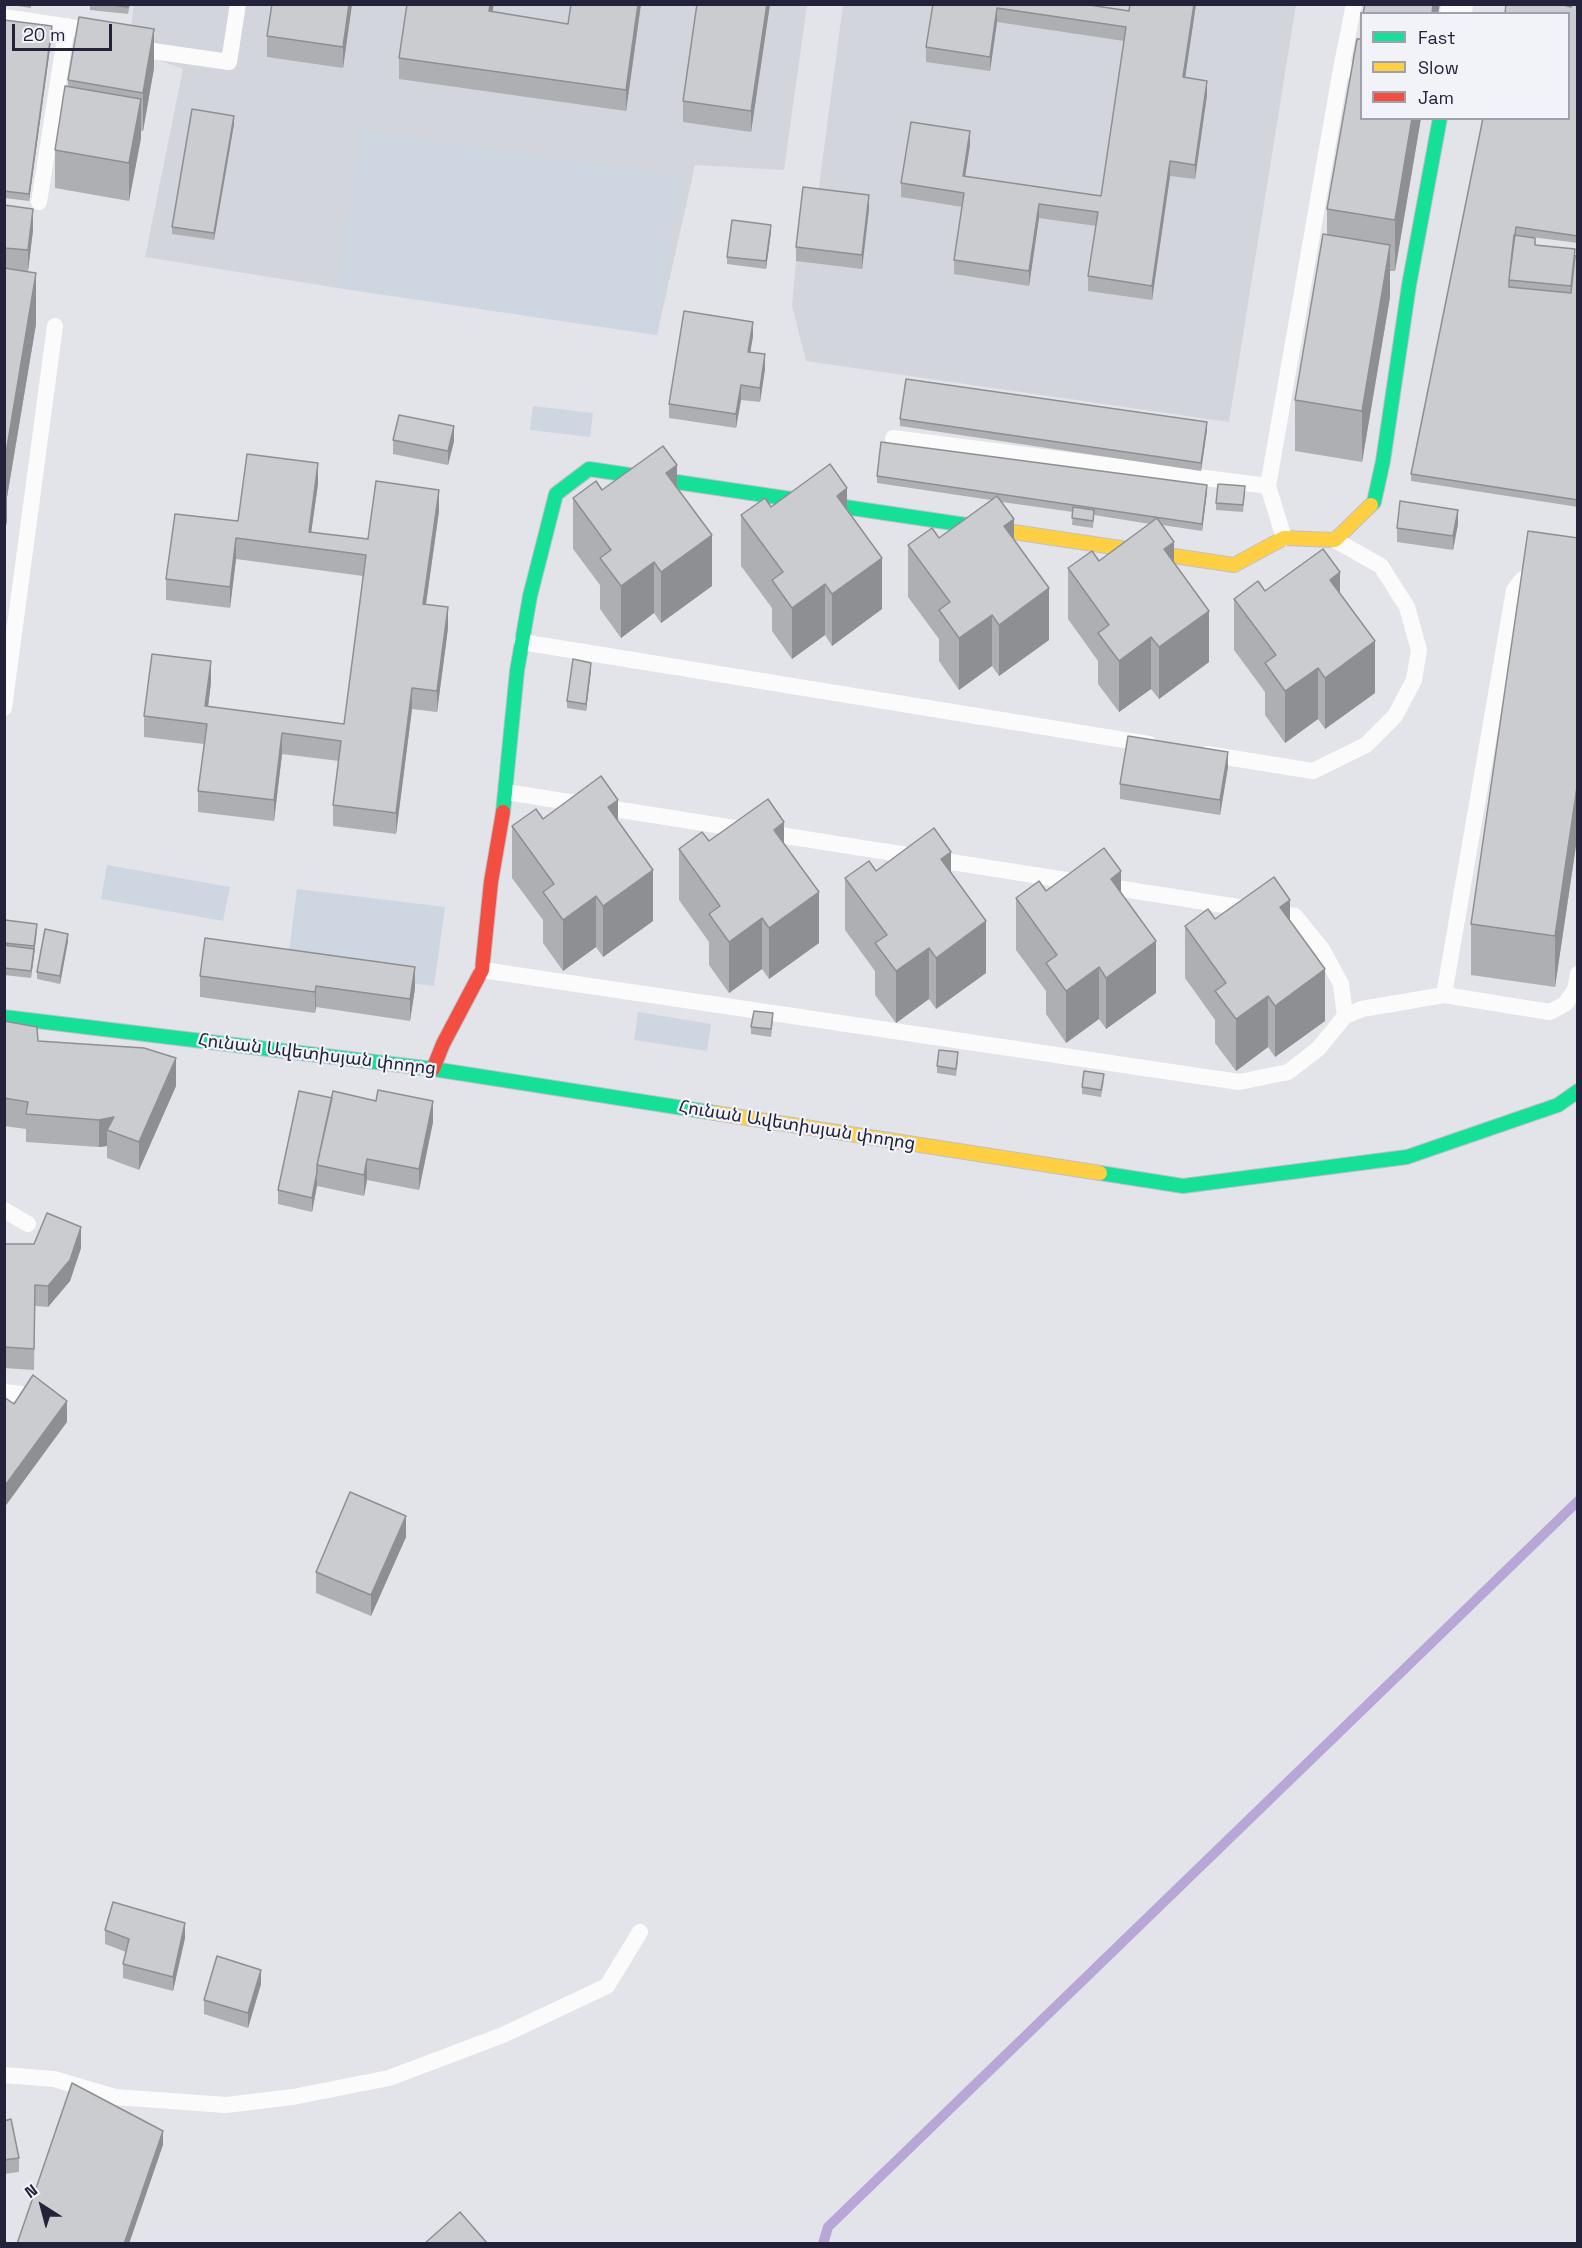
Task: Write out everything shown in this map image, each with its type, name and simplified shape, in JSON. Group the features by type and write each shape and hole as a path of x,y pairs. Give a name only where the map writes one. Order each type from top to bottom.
{"street":[{"path":"434,1069 443,1044 482,970 491,882 506,792 517,671 530,596 556,494 589,469 1234,565 1284,538 1335,540 1374,502 1383,461 1403,284 1440,120"},
{"name":"Հունան Ավետիսյան փողոց","path":"4,1017 434,1069 1184,1186 1407,1157 1558,1105 1578,1091"}],"lane":[{"path":"4,17 83,28 115,45 229,62 238,4"},
{"path":"1284,538 1268,486 1312,270 1341,69 1354,4"},
{"path":"39,202 67,26"},
{"path":"1341,69 1360,72"},
{"path":"4,708 56,326"},
{"path":"893,438 1268,486"},
{"path":"1195,752 1313,771 1366,745 1395,716 1414,680 1419,650 1407,607 1381,566 1335,540"},
{"path":"1444,995 1514,590 1529,575 1578,582"},
{"path":"522,642 1160,746"},
{"path":"506,792 1295,916 1322,949 1341,984 1345,1016"},
{"path":"482,970 1239,1082 1288,1072 1318,1049 1345,1016 1362,1009 1444,995 1550,1012 1565,1004 1575,990 1578,974"},
{"path":"4,1210 28,1224"},
{"path":"4,2075 54,2079 115,2097 226,2105 293,2097 389,2078 503,2035 607,1986 640,1932"}],"shaded area":[{"path":"134,5 807,5 784,170 695,165 657,335 145,257 183,69 128,48"},
{"path":"843,5 1296,5 1229,422 806,361 792,306 796,261 803,201 818,194"},
{"path":"361,131 680,177 657,335 338,288"},
{"path":"533,406 593,413 590,437 530,430"},
{"path":"107,865 230,887 223,921 101,899"},
{"path":"297,889 445,907 434,986 287,968"},
{"path":"638,1012 711,1024 707,1051 634,1040"}],"building":[{"path":"103,4 129,4 128,7"},
{"path":"272,4 349,4 343,47 267,36"},
{"path":"407,4 490,4 489,11 568,24 571,4 638,4 626,90 399,58"},
{"path":"697,4 767,4 751,111 683,101"},
{"path":"933,4 1083,4 1129,11 1130,4 1194,4 1183,77 1207,81 1195,165 1170,161 1152,286 1088,276 1098,212 1039,204 1029,271 954,260 964,193 901,183 911,122 970,131 963,176 1101,196 1126,27 997,8 990,57 926,47"},
{"path":"1365,4 1433,4 1432,12 1363,12"},
{"path":"1506,4 1560,4 1571,7 1572,4 1578,4 1578,236 1516,227 1509,287 1571,293 1575,256 1578,256 1578,500 1411,474 1483,120 1570,120 1570,12 1505,12"},
{"path":"79,17 154,29 143,93 68,80"},
{"path":"4,20 52,26 29,194 4,191"},
{"path":"1357,39 1360,39 1360,120 1412,120 1395,220 1327,209"},
{"path":"65,86 141,99 129,163 55,150"},
{"path":"192,109 234,116 214,233 172,227"},
{"path":"803,187 869,195 862,255 796,247"},
{"path":"4,205 33,209 28,250 4,248"},
{"path":"732,220 771,225 766,261 727,257"},
{"path":"1323,234 1390,245 1362,411 1295,400"},
{"path":"1514,235 1535,238 1535,245 1575,249 1571,286 1509,280"},
{"path":"4,268 36,273 6,453 4,453"},
{"path":"684,311 753,322 748,352 765,354 760,388 741,385 736,414 669,404"},
{"path":"906,379 1207,422 1201,463 900,419"},
{"path":"399,415 454,426 448,451 393,440"},
{"path":"881,442 1207,485 1202,524 877,476"},
{"path":"663,446 677,465 666,473 712,535 661,572 654,562 621,586 600,558 611,550 573,498 596,481 602,490"},
{"path":"247,454 318,463 309,532 368,539 376,481 439,490 423,604 448,607 437,691 412,688 396,813 333,805 341,741 282,733 274,800 198,791 207,724 144,716 152,654 211,661 205,706 344,724 366,555 236,538 230,587 166,579 175,514 238,521"},
{"path":"830,464 847,488 837,496 882,558 832,594 825,584 792,608 772,580 783,572 741,515 765,498 771,507"},
{"path":"1218,484 1245,486 1243,505 1216,503"},
{"path":"997,496 1014,519 1004,526 1049,588 999,625 992,615 959,638 939,610 950,602 908,545 932,528 939,538"},
{"path":"1400,501 1458,510 1453,536 1397,528"},
{"path":"1073,507 1094,510 1093,521 1072,518"},
{"path":"1157,518 1174,542 1164,549 1209,611 1159,647 1151,637 1119,661 1098,633 1109,625 1068,568 1092,551 1099,561"},
{"path":"1528,531 1578,538 1578,780 1555,936 1471,924"},
{"path":"1323,549 1340,572 1330,580 1375,641 1325,678 1318,668 1285,691 1265,663 1276,655 1234,599 1258,581 1265,591"},
{"path":"573,659 591,663 586,704 567,701"},
{"path":"1128,736 1228,752 1220,800 1120,784"},
{"path":"601,776 618,800 608,807 653,870 603,906 596,896 563,920 543,892 554,884 512,826 536,809 543,819"},
{"path":"768,799 784,822 774,830 819,892 769,928 762,918 729,942 709,914 720,906 679,849 702,832 709,841"},
{"path":"934,828 951,852 941,859 986,921 936,958 929,948 896,971 875,943 887,935 845,878 869,861 876,871"},
{"path":"1104,848 1121,871 1111,879 1156,941 1106,978 1099,967 1066,991 1046,963 1057,955 1016,898 1039,881 1046,891"},
{"path":"1274,877 1290,900 1280,907 1325,969 1275,1006 1268,996 1236,1019 1215,991 1226,983 1185,926 1208,909 1215,919"},
{"path":"5,920 37,924 34,946 4,943"},
{"path":"45,929 68,934 60,976 37,972"},
{"path":"205,938 415,967 410,999 316,986 315,992 200,976"},
{"path":"4,945 34,949 31,971 4,968"},
{"path":"754,1011 773,1013 771,1029 751,1027"},
{"path":"4,1021 37,1027 38,1041 144,1048 176,1058 139,1142 107,1130 114,1117 99,1120 26,1114 28,1102 4,1098"},
{"path":"939,1050 958,1052 956,1069 937,1066"},
{"path":"1084,1071 1104,1074 1101,1090 1082,1087"},
{"path":"378,1090 433,1101 419,1169 367,1159 364,1175 317,1165 333,1091 376,1101"},
{"path":"299,1091 332,1098 312,1198 278,1190"},
{"path":"47,1213 81,1227 70,1260 48,1286 35,1285 34,1349 4,1347 4,1244 34,1244"},
{"path":"33,1375 67,1401 4,1487 4,1397 14,1404"},
{"path":"350,1492 406,1516 371,1595 316,1572"},
{"path":"113,1902 185,1923 173,1977 123,1964 129,1939 105,1930"},
{"path":"217,1956 261,1970 248,2013 204,2000"},
{"path":"72,2083 163,2131 124,2244 17,2244"},
{"path":"11,2119 19,2158 4,2160 4,2121"},
{"path":"460,2212 487,2243 424,2244"}],"waterway":[{"path":"823,2244 828,2227 1578,1501"}],"traffic: fast":[{"path":"1371,505 1374,502 1383,461 1409,285 1440,120"},
{"path":"503,812 517,671 530,596 556,494 589,469 1000,530"},
{"path":"4,1017 433,1069 715,1113"},
{"path":"1100,1173 1183,1186 1407,1157 1558,1105 1578,1091"}],"traffic: slow":[{"path":"1000,530 1234,565 1284,538 1335,540 1371,505"},
{"path":"715,1113 1100,1173"}],"traffic: jam":[{"path":"433,1069 443,1044 482,970 491,882 503,812"}]}
